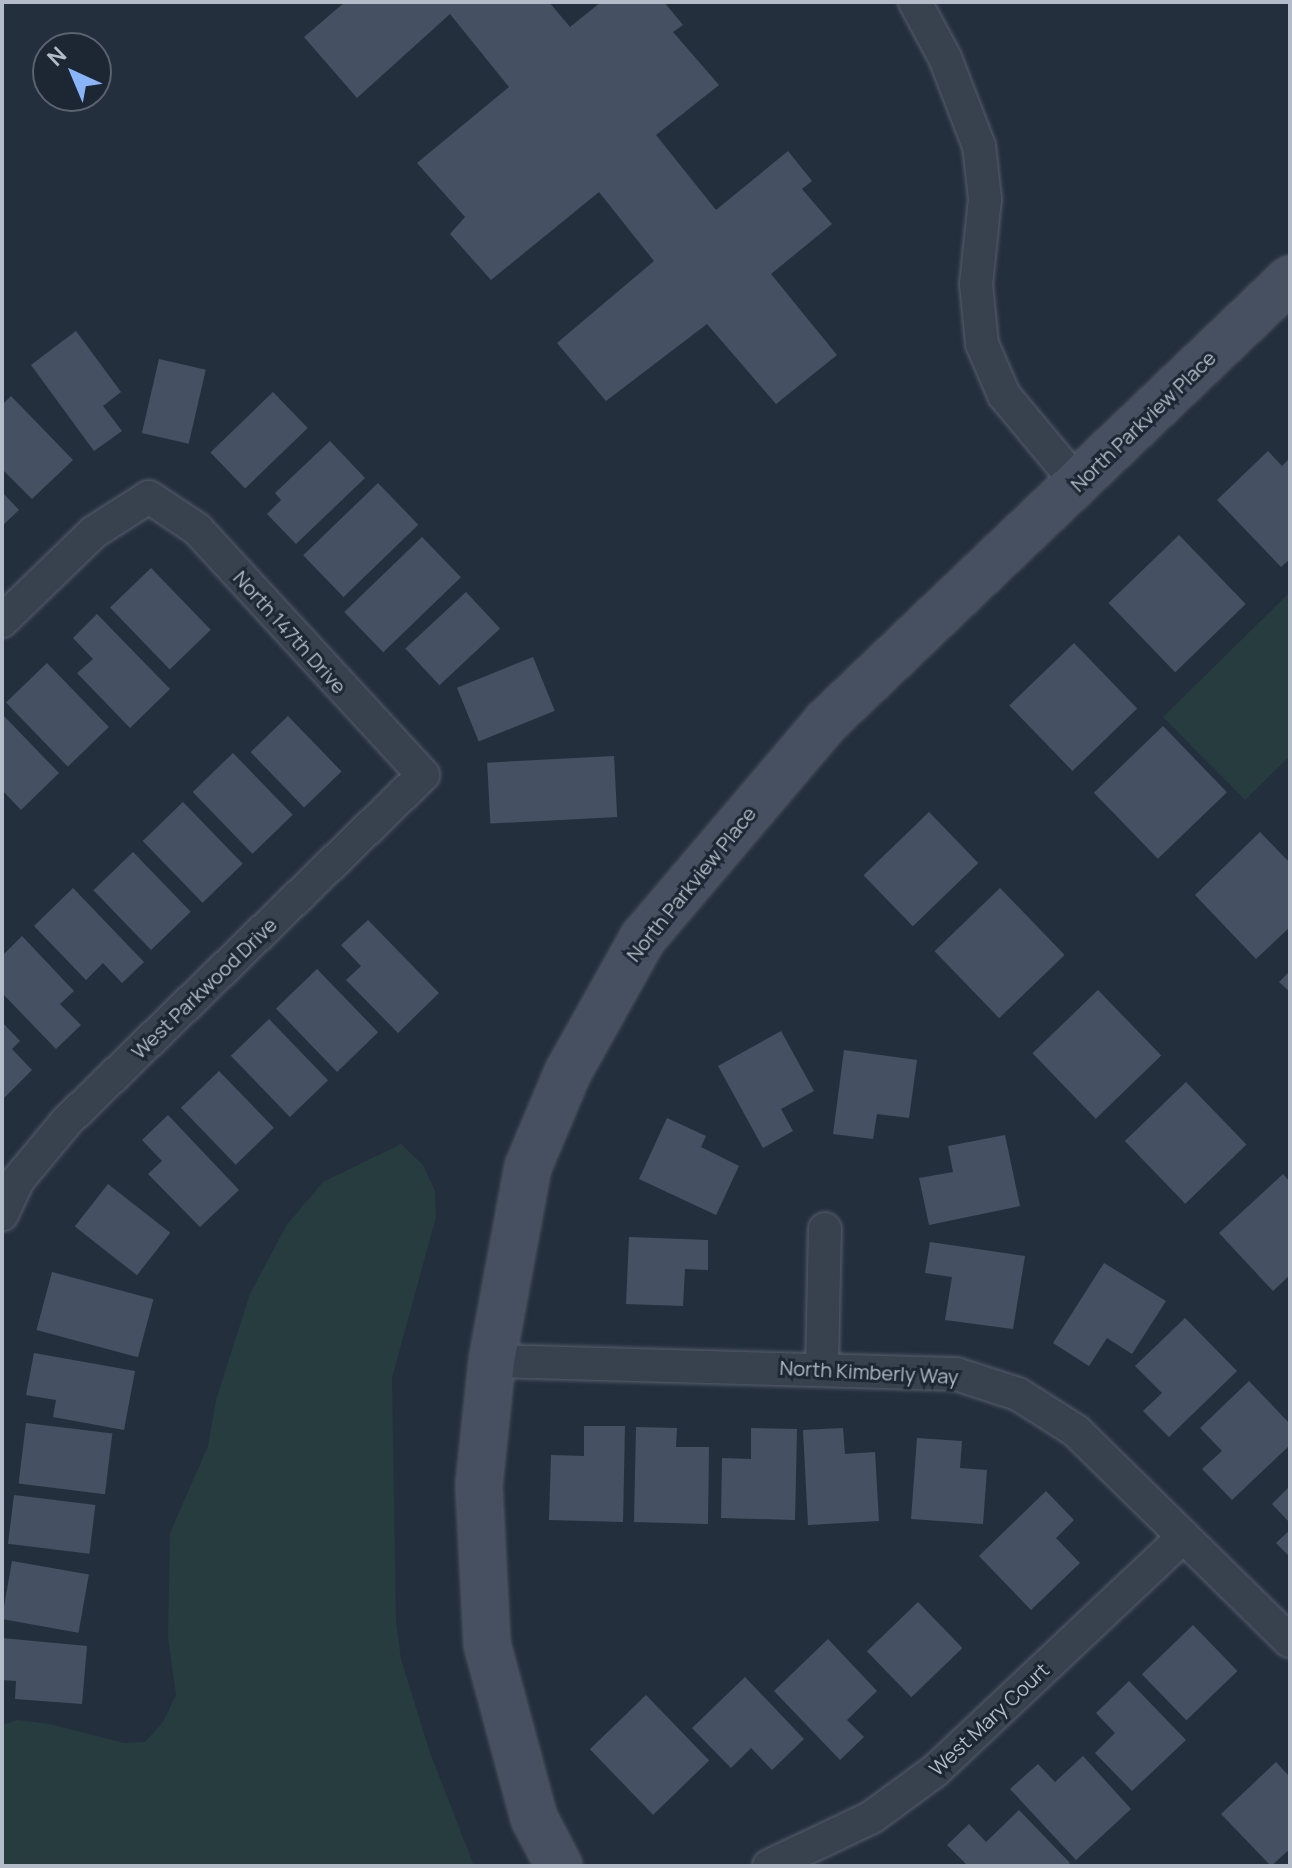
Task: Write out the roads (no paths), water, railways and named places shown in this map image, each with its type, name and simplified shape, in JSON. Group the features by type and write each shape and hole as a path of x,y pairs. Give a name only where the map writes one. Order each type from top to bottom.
{"street":[{"path":"915,2 945,58 979,146 985,199 976,284 982,344 1012,407 1078,484"},
{"name":"North Parkview Place","path":"559,1866 534,1818 487,1644 479,1485 492,1361 528,1167 568,1072 643,938 826,722 1290,279"},
{"name":"North 147th Drive","path":"2,621 94,532 149,497 197,529 423,775"},
{"name":"West Parkwood Drive","path":"2,1214 18,1180 67,1121 423,775"},
{"path":"822,1367 825,1229"},
{"name":"North Kimberly Way","path":"492,1361 822,1367 956,1374 1018,1394 1076,1431 1290,1641"},
{"name":"West Mary Court","path":"769,1866 872,1817 936,1770 1183,1537"}]}
